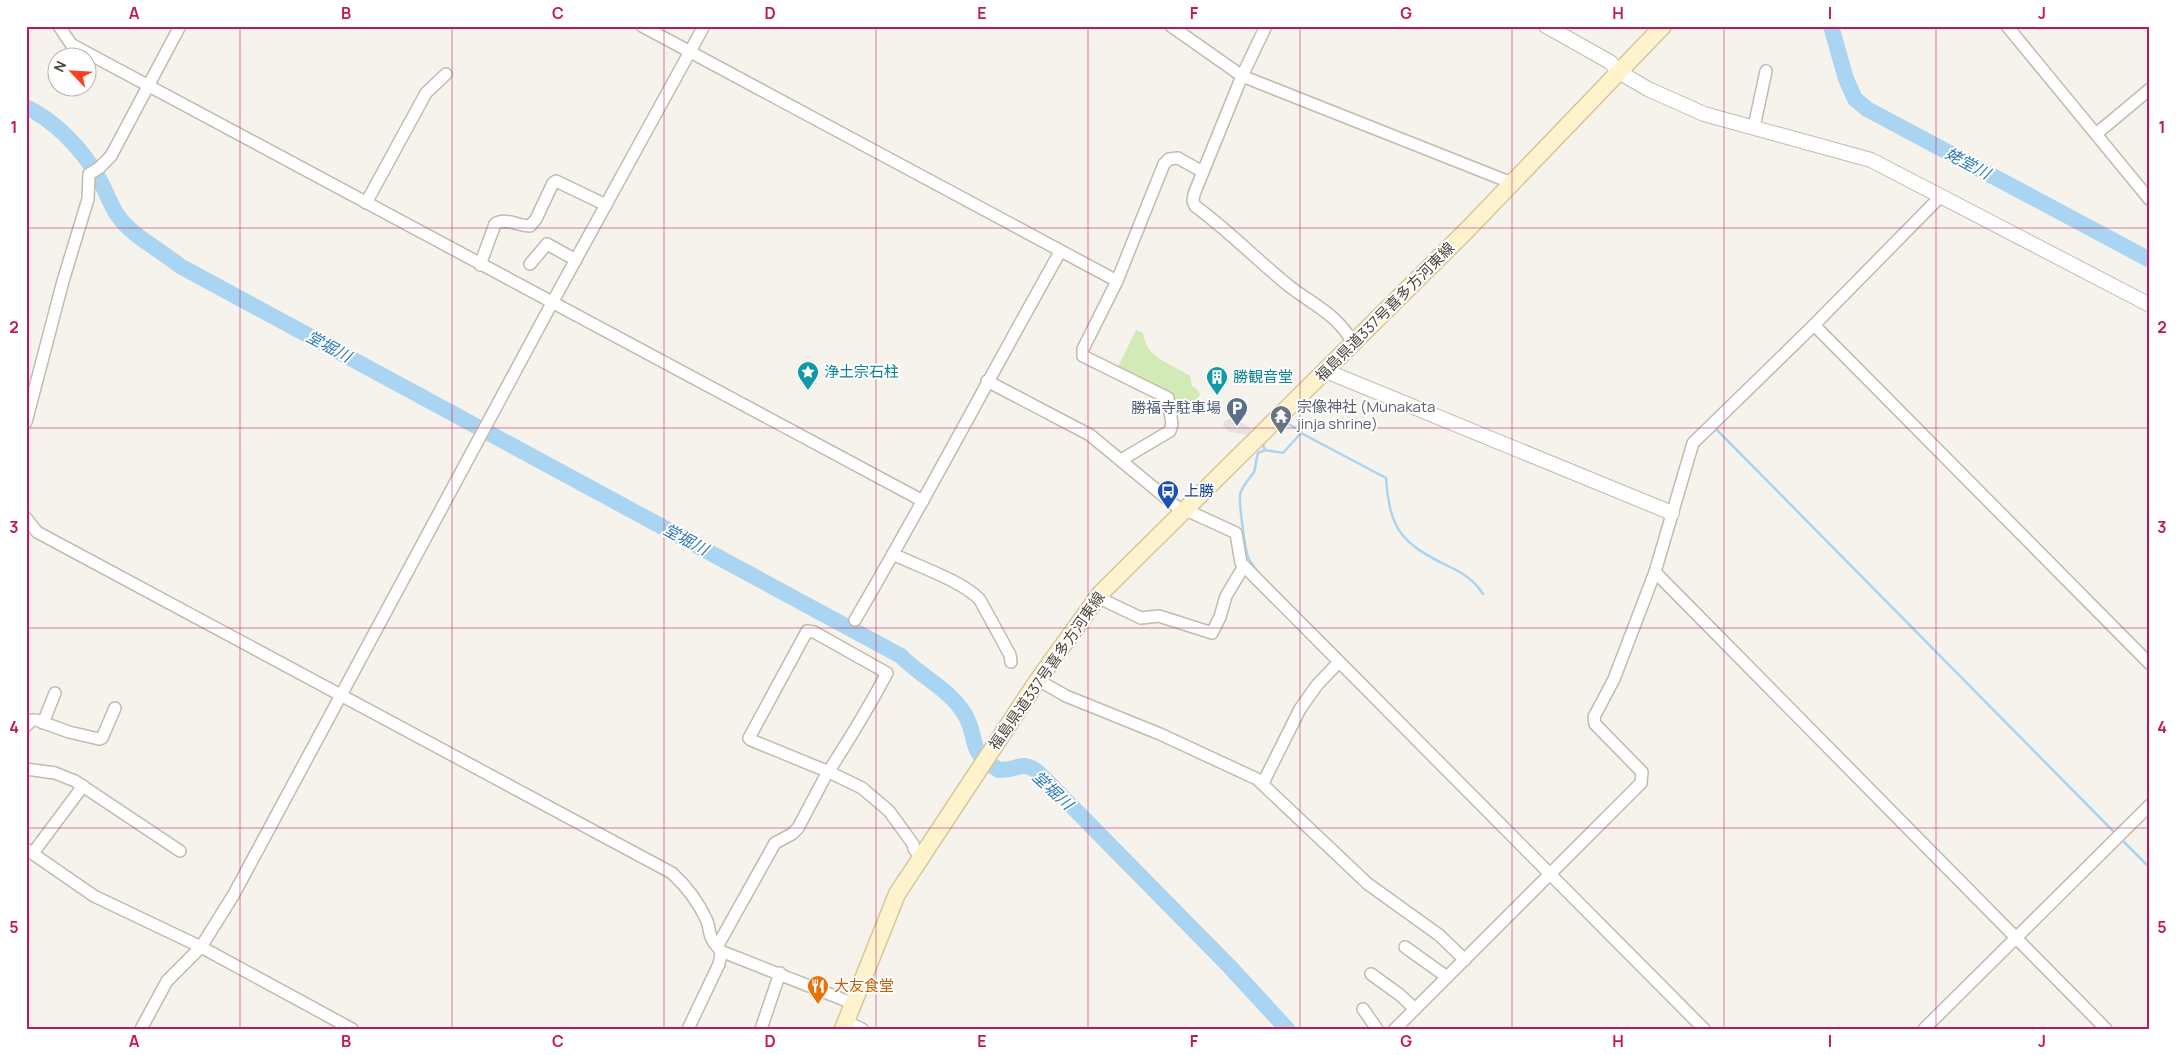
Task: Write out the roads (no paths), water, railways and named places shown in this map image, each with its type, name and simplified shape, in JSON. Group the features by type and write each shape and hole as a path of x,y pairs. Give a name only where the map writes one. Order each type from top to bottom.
{"main road":[{"name":"福島県道337号喜多方河東線","path":"844,1025 897,894 1038,680 1097,597 1111,581 1326,372 1663,26"}],"street":[{"path":"59,26 71,44 552,304 923,501"},
{"path":"26,422 63,281 88,198 90,189 88,176 111,156 180,26"},
{"path":"642,26 1117,281"},
{"path":"141,1029 167,981 201,947 234,894 704,26"},
{"path":"1171,26 1242,76 1512,183"},
{"path":"1266,26 1242,76 1194,194 1193,201 1195,206 1232,235 1289,285 1312,300 1340,323 1348,333 1353,344"},
{"path":"1546,26 1610,62 1619,72 1685,107 1704,114 1857,154 1901,174 2150,305"},
{"path":"2007,26 2150,200"},
{"path":"1754,127 1766,71"},
{"path":"366,203 426,93 446,74"},
{"path":"2096,134 2150,90"},
{"path":"1121,460 1170,431 1172,424 1168,398 1083,356 1083,349 1117,281 1165,162 1169,159 1178,158 1203,172"},
{"path":"480,264 495,224 503,220 523,226 530,226 536,219 553,183 556,181 606,205"},
{"path":"1395,1029 1638,787 1642,779 1642,772 1595,724 1594,717 1614,679 1655,572 1693,443 1814,325 1941,196"},
{"path":"530,264 547,244 576,260"},
{"path":"855,620 1060,252"},
{"path":"1814,325 2150,664"},
{"path":"1326,372 1672,513"},
{"path":"987,381 1090,435 1184,511 1236,533 1241,563 1704,1029"},
{"path":"26,518 37,532 672,873 694,897 707,922 711,939 723,952 852,1002"},
{"path":"893,554 974,594 980,600 1010,655 1011,662"},
{"path":"1097,597 1141,618 1159,616 1212,633 1220,617 1226,596 1244,566"},
{"path":"1655,572 2106,1029"},
{"path":"688,1029 719,964 720,949 775,843 792,834 798,828 829,772 856,730 887,674 809,630 805,633 749,738 829,772 862,788 890,811 913,844 914,849 921,856"},
{"path":"1263,783 1300,709 1317,685 1339,662"},
{"path":"1038,680 1066,696 1160,734 1263,783 1368,884 1439,935 1464,960"},
{"path":"43,723 55,693"},
{"path":"26,726 32,720 99,739 102,738 115,708"},
{"path":"26,769 55,773 83,786 180,852"},
{"path":"83,786 30,851 94,896 201,947 352,1029"},
{"path":"1924,1029 2150,806"},
{"path":"1406,947 1447,977"},
{"path":"761,1029 780,973"},
{"path":"1371,974 1400,995 1415,1009"},
{"path":"1363,1009 1377,1029"},
{"path":"844,1025 862,1029"}],"waterway":[{"name":"姥堂川","path":"1831,26 1846,79 1855,99 1867,109 2150,260"},
{"name":"堂堀川","path":"26,107 47,119 75,145 91,165 115,211 124,224 180,266 901,656 958,704 969,722 977,750 981,757 999,770 1024,766 1034,769 1040,774 1230,967 1287,1029"},
{"path":"1264,579 1248,557 1242,526 1240,495 1244,485 1254,472 1258,453 1265,450 1283,453 1301,433 1300,430 1282,421"},
{"path":"1715,428 2115,833"},
{"path":"1301,433 1386,478 1391,510 1395,523 1401,533 1419,550 1468,577 1483,594"},
{"path":"1262,442 1265,450"},
{"path":"2121,839 2150,868"}],"place":[{"name":"浄土宗石柱","path":"808,391"},
{"name":"勝観音堂","path":"1217,396"},
{"name":"勝福寺駐車場","path":"1237,427"},
{"name":"宗像神社 (Munakata jinja shrine)","path":"1281,435"},
{"name":"上勝","path":"1168,510"},
{"name":"大友食堂","path":"818,1005"}]}
